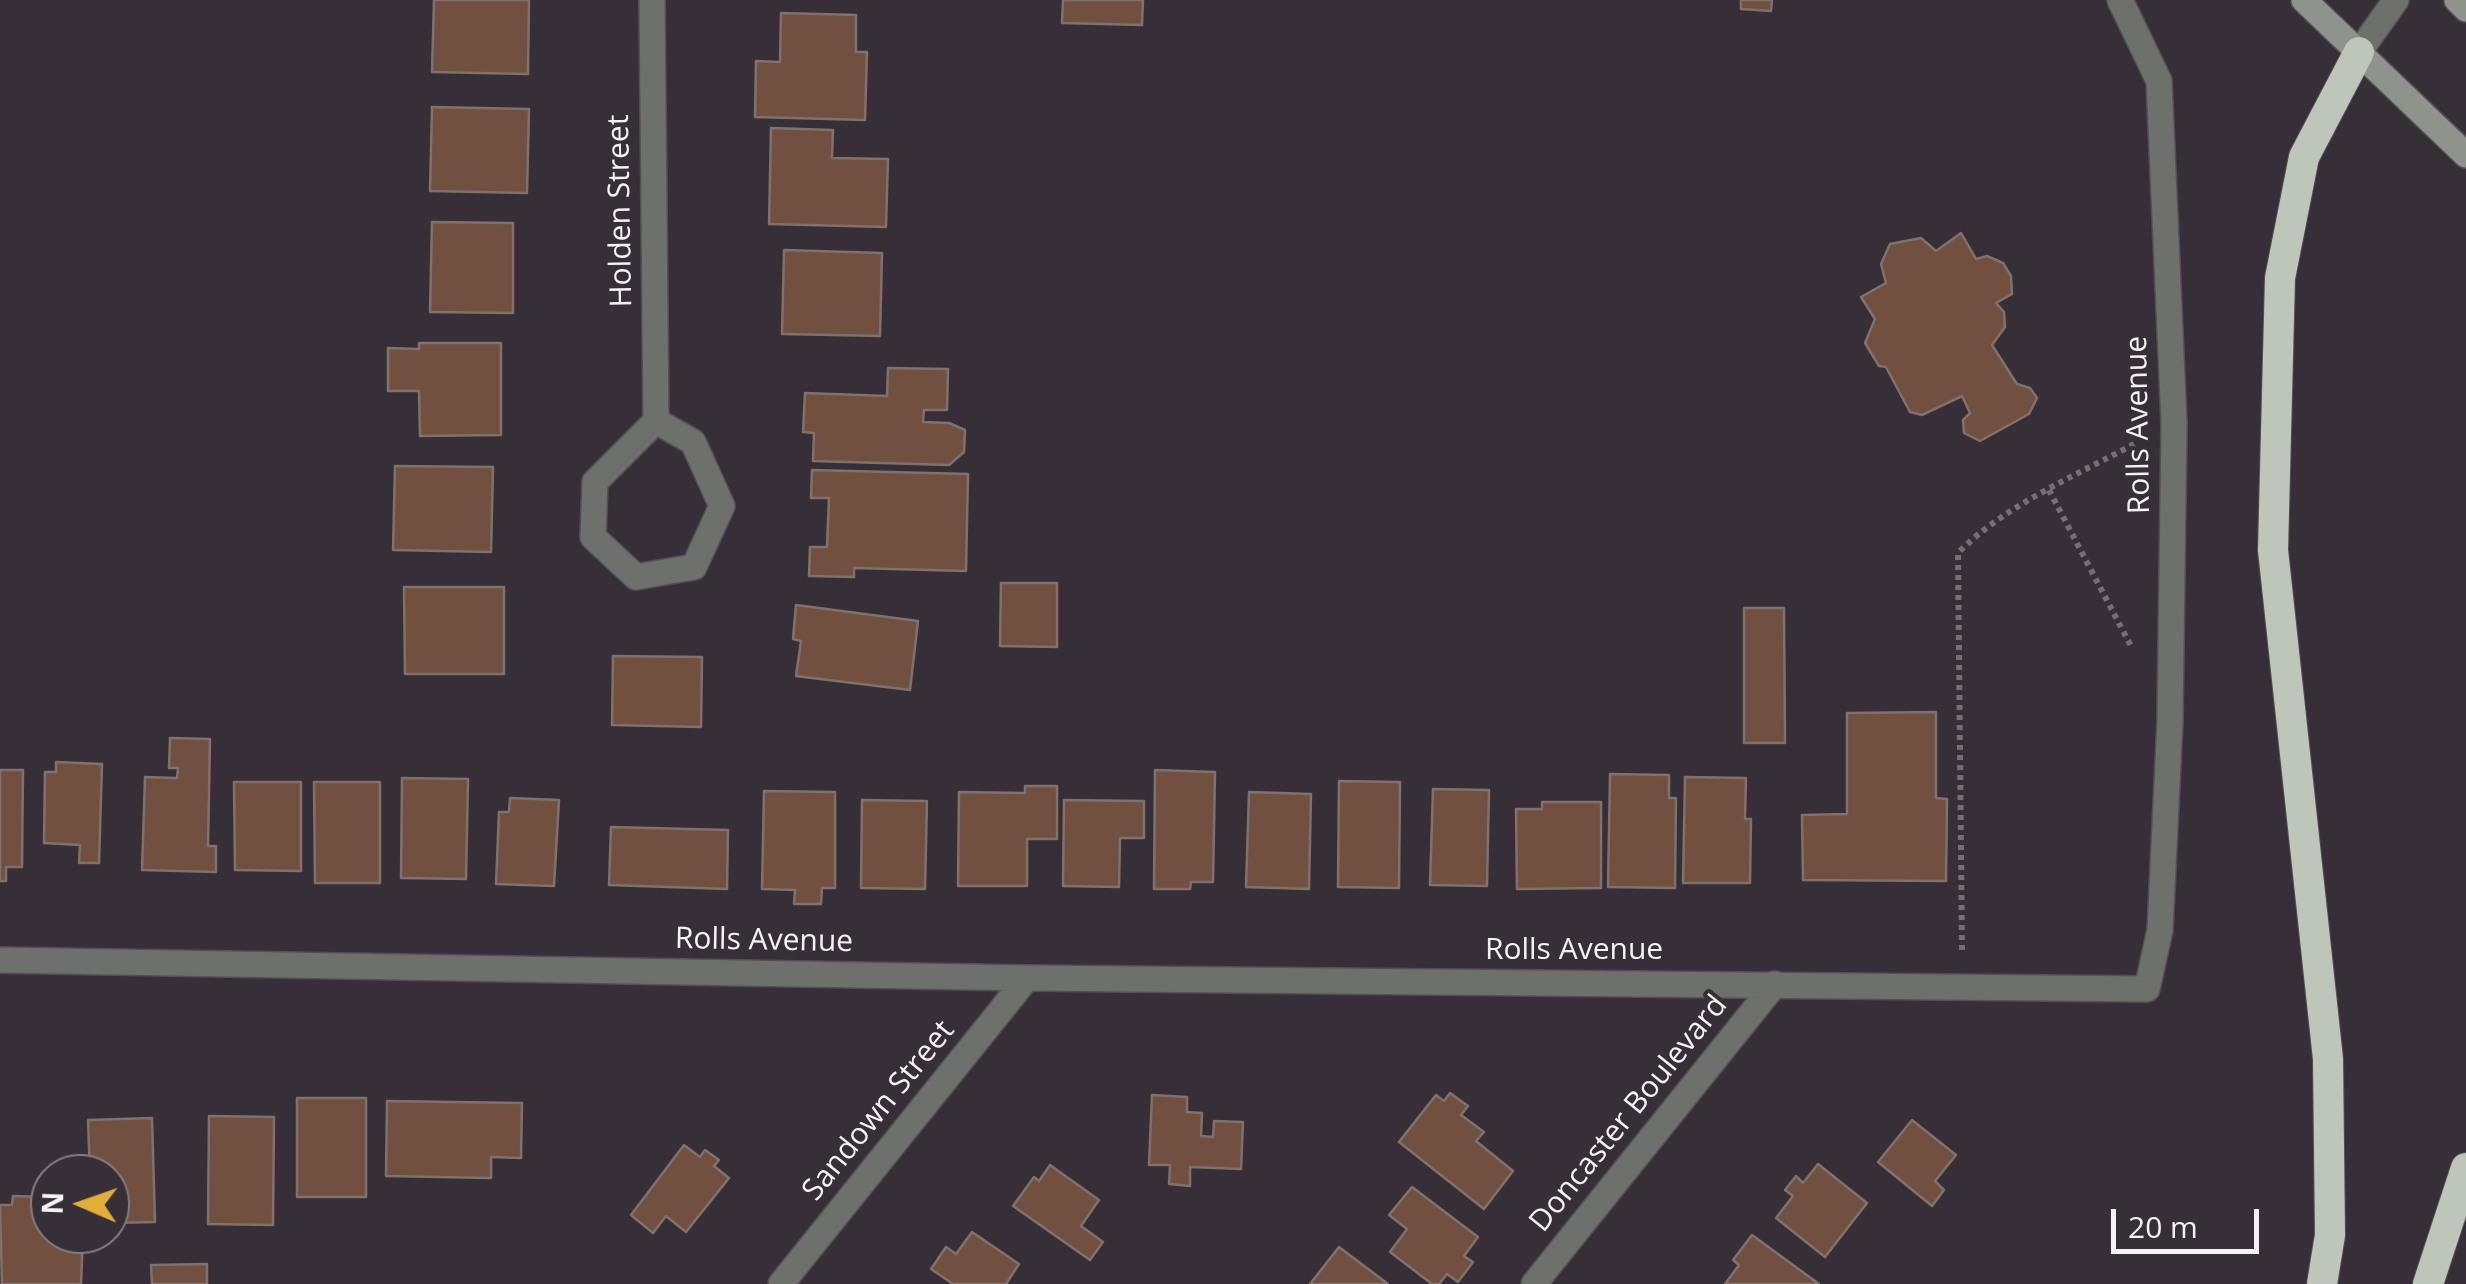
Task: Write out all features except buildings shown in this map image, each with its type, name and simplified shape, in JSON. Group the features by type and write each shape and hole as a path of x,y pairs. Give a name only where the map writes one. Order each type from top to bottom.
{"highway":[{"path":"2322,1284 2330,1235 2328,1059 2273,550 2280,278 2304,157 2359,52"},
{"path":"2428,1284 2466,1168"}],"main road":[{"path":"2304,0 2466,155"},
{"path":"2457,0 2466,9"}],"street":[{"name":"Holden Street","path":"652,0 656,421"},
{"name":"Rolls Avenue","path":"0,960 1027,978 2147,989 2160,930 2170,721 2174,423 2160,81 2120,0"},
{"path":"2359,52 2396,0"},
{"path":"656,421 693,442 722,506 694,567 636,577 593,537 595,482 656,421"},
{"name":"Sandown Street","path":"781,1284 1027,978"},
{"name":"Doncaster Boulevard","path":"1534,1284 1774,984"}],"path":[{"path":"1962,986 1958,553 1974,536 2049,490 2174,423"},
{"path":"2049,490 2136,655"}]}
